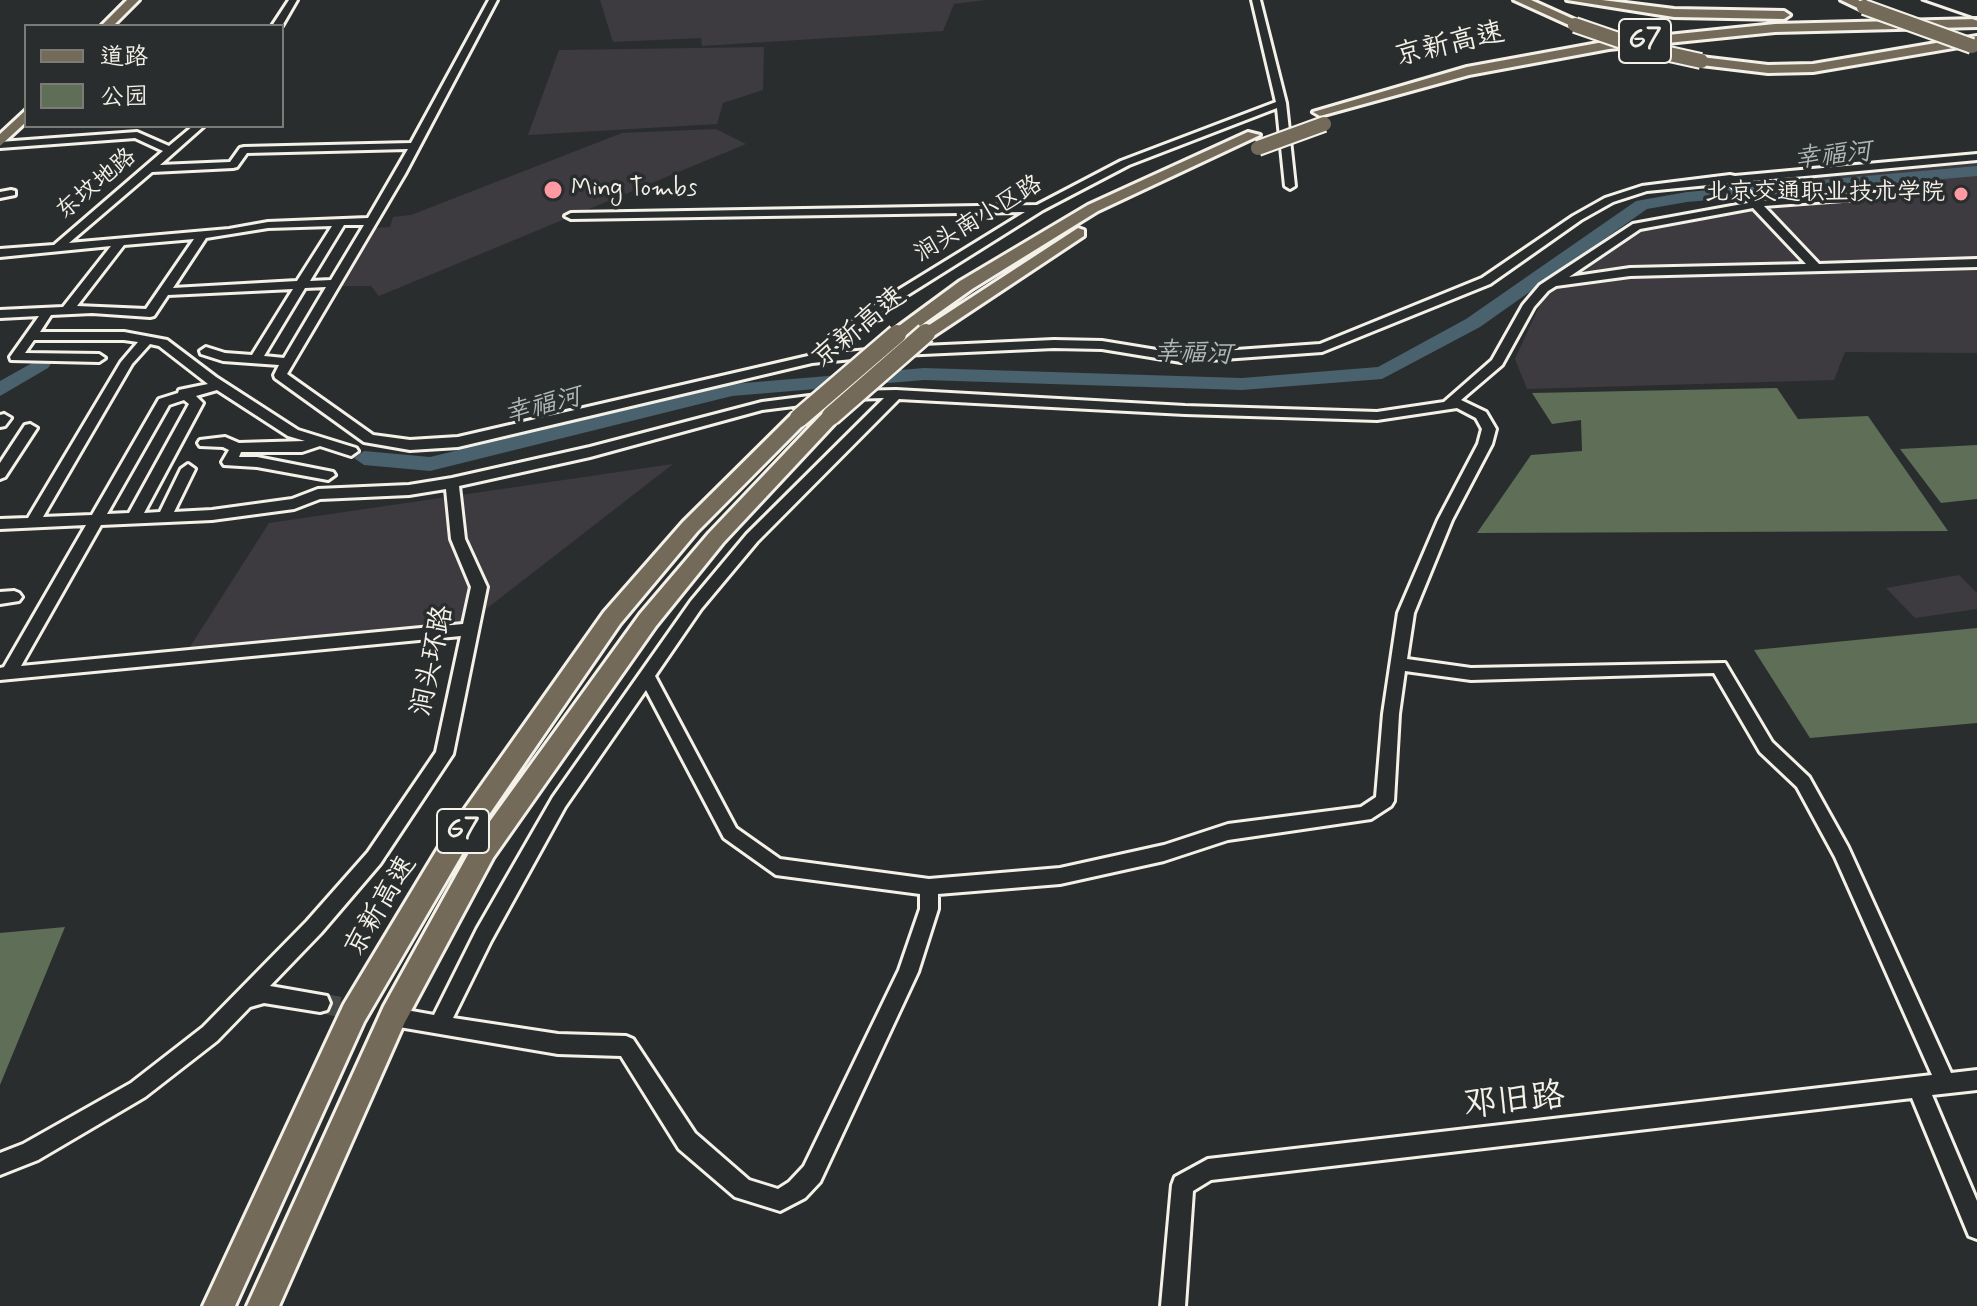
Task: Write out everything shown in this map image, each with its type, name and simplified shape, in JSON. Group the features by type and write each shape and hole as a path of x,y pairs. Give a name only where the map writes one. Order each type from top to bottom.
{"highway":[{"path":"1519,0 1575,25 1642,48 1701,61 1768,69 1813,68 1934,45 1975,45"},
{"path":"1519,0 1600,33 1701,61"},
{"path":"1573,0 1674,13 1977,16"},
{"path":"1670,0 1710,9 1782,15"},
{"path":"1847,0 1975,45"},
{"name":"京新高速","path":"219,1306 354,1013 453,846 612,618 690,527 799,418 897,334 1005,259 1150,179 1453,75 1609,45 1775,28 1977,23"},
{"name":"京新高速","path":"1322,118 1477,79 1627,53 1785,37 1977,32"},
{"name":"京新高速","path":"263,1306 394,1015 484,850 648,620 716,538 831,416 926,333 998,283 1108,216 1256,142"}],"main road":[{"path":"109,24 133,0"},
{"path":"0,144 24,116"}],"street":[{"path":"278,24 293,0"},
{"path":"318,494 328,475 351,451 369,439 280,375 415,146 493,0"},
{"path":"1256,0 1281,103 1290,186"},
{"name":"涧头南小区路","path":"369,439 410,445 458,442 812,359 834,339 886,303 1039,208 1125,163 1281,103"},
{"name":"东坟地路","path":"59,246 197,128"},
{"path":"0,144 137,135 171,151"},
{"path":"151,169 233,165 244,150 415,146"},
{"path":"812,359 995,345 1102,345 1181,358 1322,348 1486,281 1577,218 1609,200 1646,188 1977,157"},
{"path":"1730,178 1814,265"},
{"path":"1449,404 1497,362 1529,305 1551,284 1637,226 1752,201 1882,194"},
{"path":"571,216 1039,208"},
{"path":"0,253 202,235 268,225 372,221"},
{"path":"255,360 340,222"},
{"path":"0,314 68,309 150,313 202,235"},
{"path":"68,309 120,242"},
{"path":"1551,284 1630,272 1977,263"},
{"path":"164,292 335,283"},
{"path":"48,311 16,357 99,358"},
{"path":"32,336 148,339 163,343 218,385 293,433 351,451"},
{"path":"32,524 122,370 148,339"},
{"path":"206,351 255,360 288,362"},
{"path":"4,674 164,402 184,393 218,385"},
{"path":"133,519 196,403 184,393"},
{"path":"439,1025 484,935 559,802 696,605 752,538 896,394"},
{"path":"0,524 164,518 294,504 318,494 409,490 605,449 762,406 815,398 896,394 1185,410 1377,416 1410,414 1449,404 1471,408 1481,415 1489,429 1485,444 1445,520 1406,613 1397,664 1385,801 1376,810 1228,832 1164,853 1060,876 929,887 776,867 730,833 647,676"},
{"path":"0,474 30,428"},
{"path":"205,443 225,442 237,448 302,447 321,442"},
{"path":"237,448 229,462 257,462 328,475"},
{"path":"164,518 188,469"},
{"name":"涧头环路","path":"0,1164 30,1152 138,1090 210,1034 314,927 374,858 444,754 479,587 458,539 452,483"},
{"path":"4,674 470,629"},
{"path":"1397,664 1471,674 1719,667 1766,747 1803,782 1842,853 1946,1084"},
{"path":"406,1020 558,1044 626,1046 687,1141 743,1189 780,1200 797,1190 812,1174 908,972 929,909 929,887"},
{"path":"245,998 264,994 320,1003"},
{"name":"邓旧路","path":"1173,1306 1183,1185 1208,1170 1977,1080"},
{"path":"1918,1086 1977,1228"}],"shaded area":[{"path":"600,0 986,0 954,4 943,31 702,46 701,38 613,42"},
{"path":"764,47 763,90 723,103 717,124 528,135 559,50"},
{"path":"716,129 746,144 379,296 371,286 337,286 373,228 390,227 393,217 411,215 622,133"},
{"path":"1977,161 1977,353 1845,352 1834,380 1527,389 1515,359 1543,298 1642,228 1759,199 1741,181"},
{"path":"673,464 459,630 181,661 269,523"},
{"path":"1959,575 1977,593 1977,609 1915,618 1886,588"}],"green space":[{"path":"1777,388 1798,419 1868,416 1948,531 1477,533 1531,455 1582,451 1581,420 1552,424 1532,393"},
{"path":"1977,445 1977,499 1941,503 1900,449"},
{"path":"1977,628 1977,723 1810,738 1754,650"},
{"path":"65,927 0,1085 0,933"}],"waterway":[{"name":"幸福河","path":"364,458 430,464 732,390 924,374 1242,384 1382,373 1473,323 1642,205 1687,197 1977,171"},
{"name":"幸福河","path":"0,390 41,364"}],"tunnel":[{"path":"320,1003 400,1019"}],"railway":[{"path":"1922,0 1977,19"}],"place":[{"name":"Ming Tombs","path":"553,190"},
{"name":"北京交通职业技术学院","path":"1961,194"}]}
